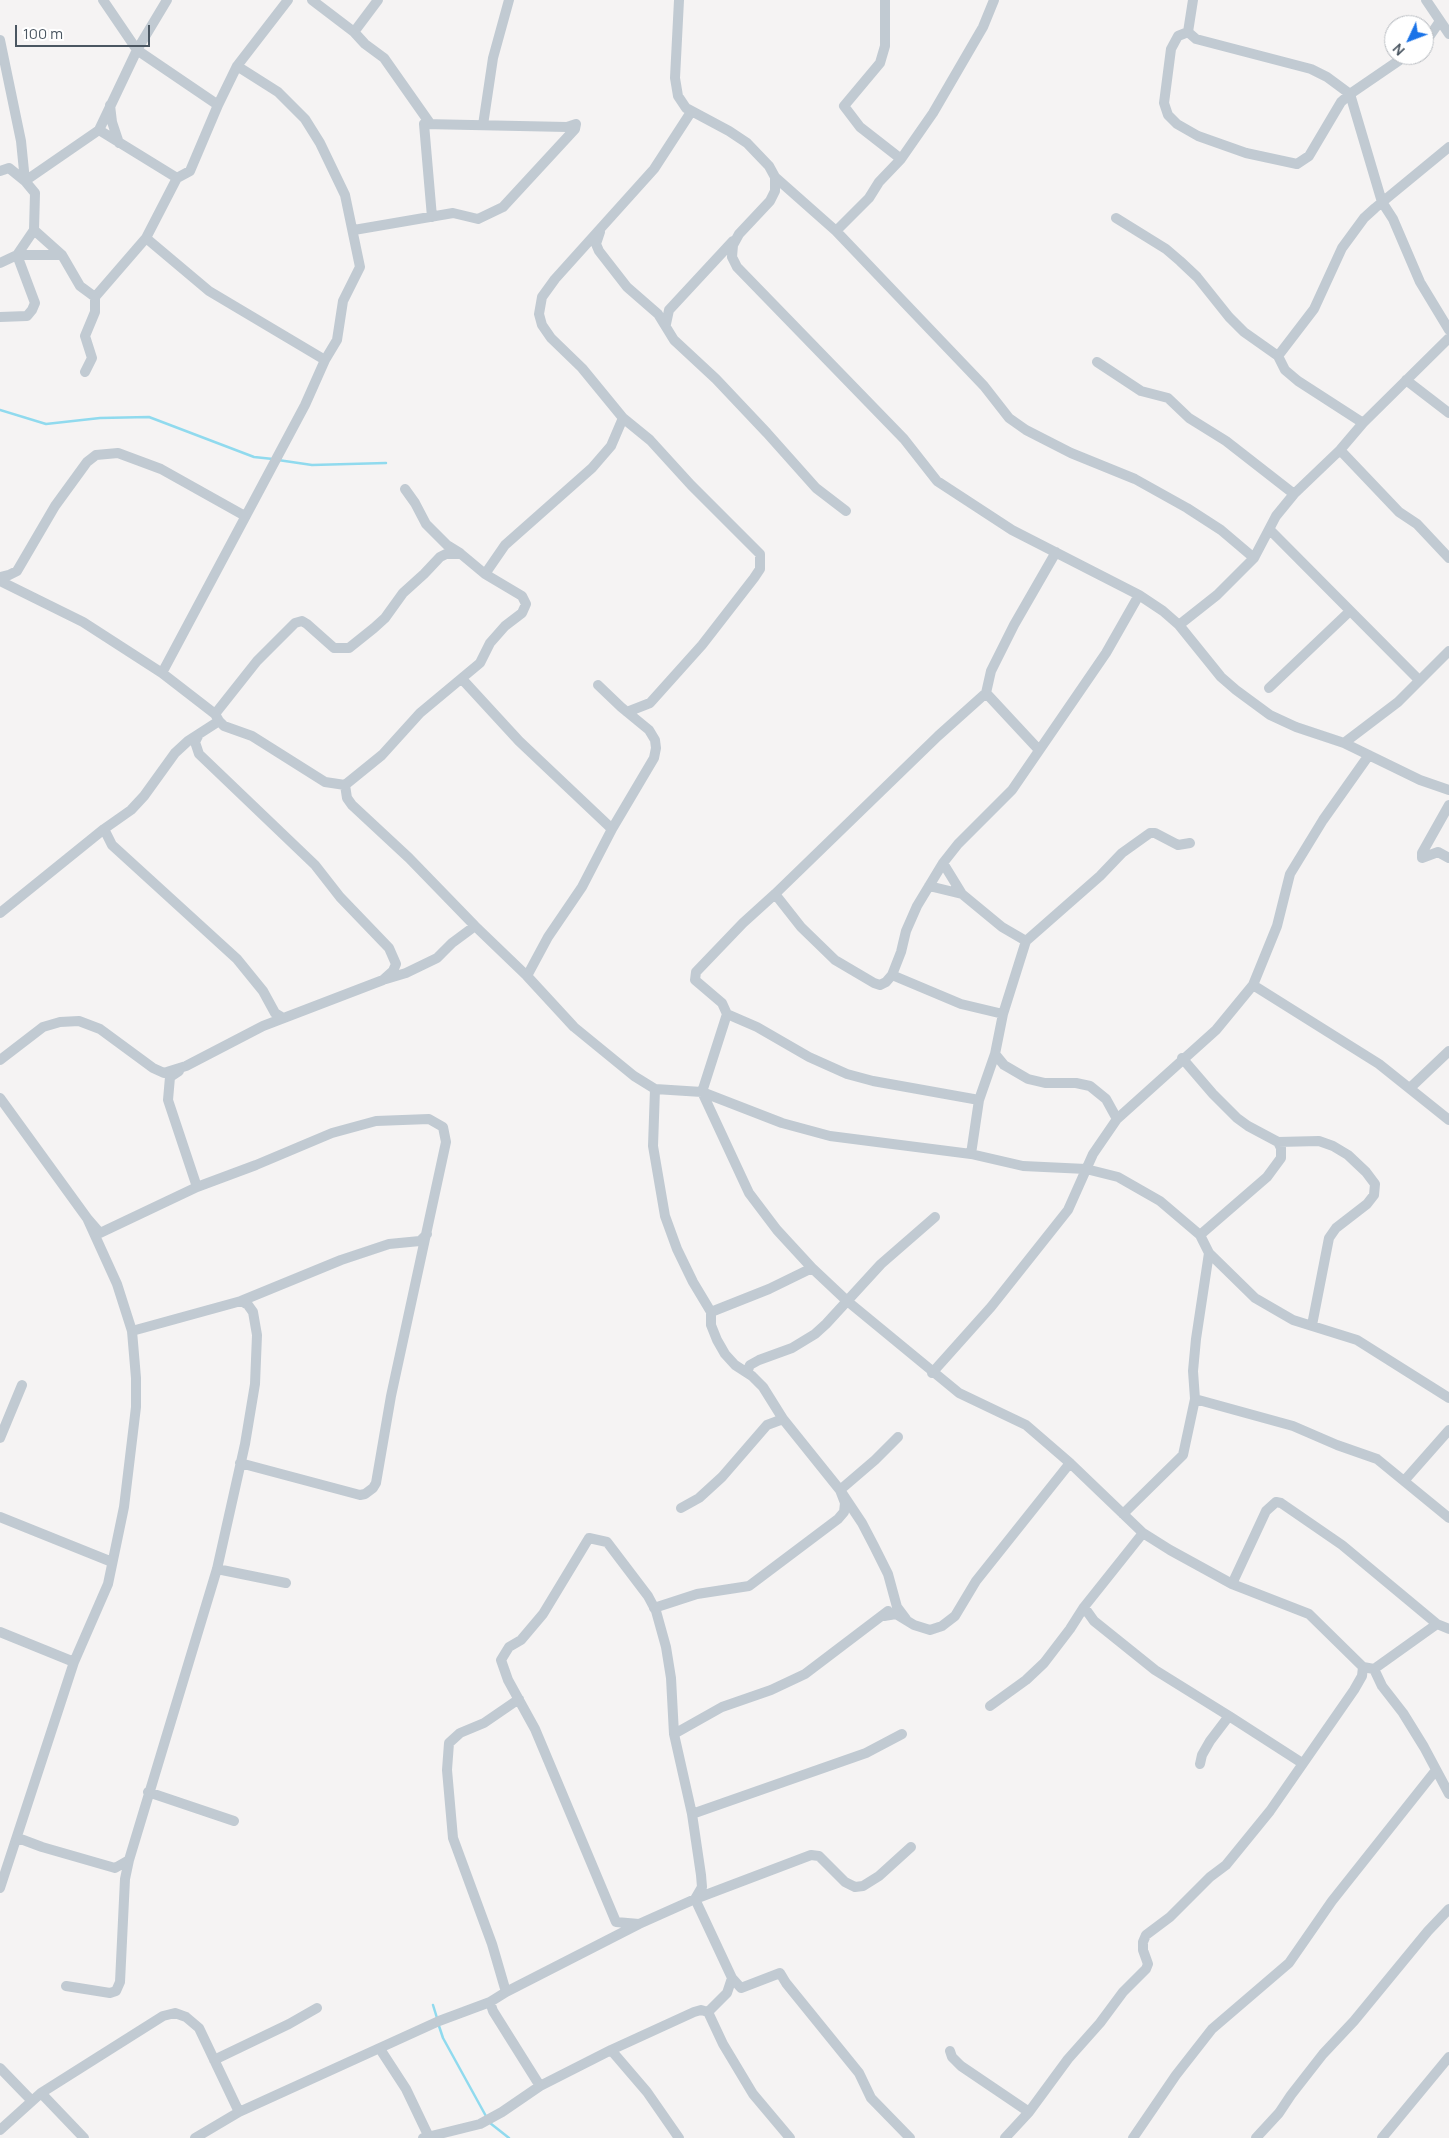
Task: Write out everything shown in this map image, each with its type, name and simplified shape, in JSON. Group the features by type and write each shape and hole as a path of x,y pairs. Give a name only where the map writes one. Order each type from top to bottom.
{"street":[{"path":"103,0 136,50 218,105"},
{"path":"25,181 99,130 136,50 167,0"},
{"path":"85,372 92,358 85,336 96,312 95,297 146,238 177,178 190,172 218,105 237,66 288,0"},
{"path":"312,0 384,58 429,122 424,124"},
{"path":"354,32 378,0"},
{"path":"483,125 493,58 509,0"},
{"path":"679,0 675,78 682,104 692,112 710,120 747,143 768,166 775,177 836,231 984,386 1009,418 1026,430 1135,479 1187,508 1221,530 1254,558"},
{"path":"885,0 885,46 880,63 844,106 860,127 901,159"},
{"path":"836,231 870,198 879,182 901,159 961,68 983,27 994,0"},
{"path":"1188,32 1193,0"},
{"path":"1426,0 1449,34"},
{"path":"1434,30 1440,21"},
{"path":"1188,32 1196,39 1311,69 1328,77 1350,94 1382,202 1394,219 1420,282 1449,330"},
{"path":"1188,32 1178,36 1171,49 1164,103 1168,115 1177,124 1198,136 1246,153 1296,164 1309,156 1332,115 1350,94 1392,65"},
{"path":"0,40 2,63 21,142 25,181"},
{"path":"162,673 305,405 324,360 337,340 343,301 360,267 354,230 345,195 320,143 305,119 278,92 237,66"},
{"path":"110,104 112,122 119,143"},
{"path":"627,712 650,702 702,645 760,569 760,554 691,485 650,440 623,418 582,368 551,338 542,325 539,314 542,297 551,285 654,168 692,112"},
{"path":"354,230 453,213 478,219 503,207 575,129 576,124 567,126 424,124"},
{"path":"424,124 432,217"},
{"path":"99,130 177,178"},
{"path":"1278,356 1314,309 1342,248 1364,218 1449,147"},
{"path":"0,171 9,168 25,181 35,193 34,230 17,255"},
{"path":"666,324 668,310 770,202 775,191 775,177"},
{"path":"1116,218 1166,249 1180,261 1197,277 1229,318 1244,332 1278,356 1286,370 1298,381 1363,423"},
{"path":"601,229 596,244 599,251 627,287 658,314 666,324 674,340 761,426 816,488 846,511"},
{"path":"34,230 62,255 80,286 95,297"},
{"path":"739,234 731,251 737,268 904,439 937,481 1012,530 1139,595 1163,611 1179,625 1221,677 1270,715 1296,727 1344,743 1420,780 1449,790"},
{"path":"146,238 209,292 324,360"},
{"path":"0,317 26,316 32,310 35,303 17,255"},
{"path":"0,263 17,255 62,255"},
{"path":"1179,625 1217,595 1254,558 1276,516 1294,494 1340,450 1363,423 1449,338"},
{"path":"1096,362 1141,391 1168,398 1189,418 1226,441 1294,494"},
{"path":"1406,380 1449,413"},
{"path":"484,574 505,545 592,468 611,446 623,418"},
{"path":"1340,450 1399,512 1417,524 1449,558"},
{"path":"0,579 17,571 55,506 87,462 96,455 118,453 161,469 245,516"},
{"path":"0,579 84,622 162,673 217,718 224,726 252,736 325,782 345,785 382,755 420,713 480,663 490,643 505,626 522,613 526,604 522,596 484,574 461,554 446,545 426,524 406,489"},
{"path":"1270,530 1418,679"},
{"path":"1056,552 1014,624 991,670 986,693 938,736 743,923 696,972 695,980 722,1003 726,1014 702,1092 749,1193 777,1230 812,1268 846,1300 932,1373 959,1393 1026,1425 1070,1463 1144,1533 1178,1555 1232,1584 1309,1614 1363,1667 1374,1669 1437,1624"},
{"path":"0,913 104,829 131,810 144,796 175,753 188,741 198,736 217,718 251,668 295,623 302,621 307,624 334,648 349,648 364,638 385,618 403,593 440,557 446,554 461,554"},
{"path":"775,894 800,927 835,960 874,983 880,985 886,982 892,975 910,920 943,863 958,844 1012,790 1106,653 1139,595"},
{"path":"1269,688 1350,612"},
{"path":"1344,743 1398,702 1418,679 1449,651"},
{"path":"462,679 519,741 612,829"},
{"path":"527,976 548,937 582,887 612,829 654,758 655,740 649,730 598,685"},
{"path":"986,693 1040,750"},
{"path":"198,736 195,742 199,754 316,865 340,898 389,948 396,964 393,971 383,980"},
{"path":"932,1373 991,1307 1068,1210 1093,1154 1116,1119 1182,1058 1216,1030 1253,985 1277,926 1290,874 1331,808 1368,755"},
{"path":"345,785 347,798 352,805 409,858 527,976 574,1027 627,1070 655,1089 702,1092 782,1123 830,1136 970,1154 1010,1164 1086,1169 1118,1177 1160,1201 1200,1235 1209,1253 1255,1298 1293,1320 1312,1324 1357,1340 1449,1398"},
{"path":"1449,805 1422,853 1422,858 1438,852 1449,858"},
{"path":"104,829 112,845 237,959 263,991 275,1013 284,1018"},
{"path":"970,1154 979,1100 995,1054 1003,1014 1026,941 1100,876 1122,853 1150,833 1155,833 1178,845 1190,843"},
{"path":"943,863 962,894 1002,927 1026,941"},
{"path":"929,886 962,894"},
{"path":"197,1187 168,1100 170,1077 186,1066 263,1026 432,961 475,926"},
{"path":"892,975 961,1004 1003,1014"},
{"path":"1253,985 1379,1064 1449,1120"},
{"path":"263,1026 272,1008"},
{"path":"726,1014 757,1027 809,1057 847,1074 873,1081 979,1100"},
{"path":"0,1060 43,1027 60,1022 79,1021 100,1029 152,1068 164,1072 186,1066"},
{"path":"1410,1088 1449,1051"},
{"path":"995,1054 1004,1065 1028,1079 1046,1083 1076,1083 1090,1086 1106,1099 1116,1119"},
{"path":"1182,1058 1237,1118 1278,1142 1319,1141 1333,1146 1366,1172 1375,1184 1374,1195 1366,1204 1336,1228 1329,1238 1312,1324"},
{"path":"655,1089 653,1146 665,1216 685,1266 711,1312 712,1324 724,1354 763,1387 783,1419 840,1490 862,1523 874,1546 888,1574 897,1607 906,1619"},
{"path":"0,1098 87,1218 100,1233 99,1238 104,1244 100,1247"},
{"path":"100,1233 197,1187 256,1166 332,1133 376,1121 429,1119 444,1127 446,1135 427,1234 391,1396 374,1488 360,1495 240,1463"},
{"path":"1200,1235 1267,1177 1281,1158 1281,1148 1278,1142"},
{"path":"747,1372 750,1365 759,1360 792,1348 816,1334 881,1264 935,1217"},
{"path":"0,1888 18,1838 74,1662 108,1584 124,1507 136,1406 132,1331 117,1284 87,1218"},
{"path":"132,1331 241,1300 341,1260 389,1244 420,1241 427,1234"},
{"path":"1123,1514 1183,1455 1195,1400 1196,1338 1209,1253"},
{"path":"711,1312 770,1289 812,1268"},
{"path":"66,1986 110,1993 116,1991 118,1987 124,1924 125,1879 129,1860 217,1569 255,1384 257,1335 253,1312 241,1300"},
{"path":"0,1438 22,1386"},
{"path":"1195,1400 1293,1426 1337,1445 1377,1459 1449,1518"},
{"path":"681,1508 699,1498 722,1478 766,1425 783,1419"},
{"path":"1404,1481 1449,1430"},
{"path":"840,1490 898,1437"},
{"path":"884,1616 896,1614 914,1625 930,1630 942,1626 955,1616 982,1574 1070,1463"},
{"path":"654,1608 697,1594 748,1586 838,1519 844,1512 845,1503 840,1490"},
{"path":"1232,1584 1266,1511 1276,1502 1281,1503 1342,1545 1437,1624 1449,1629"},
{"path":"0,1517 112,1562"},
{"path":"990,1706 1026,1680 1044,1663 1084,1607 1144,1533"},
{"path":"639,1924 616,1922 535,1729 508,1680 501,1660 509,1647 521,1640 543,1614 589,1538 607,1542 648,1596 661,1627 671,1678 674,1734 692,1814 702,1887 694,1899"},
{"path":"217,1569 286,1583"},
{"path":"674,1734 722,1706 771,1690 805,1674 884,1616 894,1605 894,1597"},
{"path":"1084,1607 1094,1622 1155,1670 1302,1763"},
{"path":"0,1632 74,1662"},
{"path":"1005,2138 1029,2112 1068,2059 1100,2023 1122,1992 1146,1969 1148,1964 1143,1950 1143,1942 1146,1935 1170,1916 1210,1877 1226,1865 1285,1790 1354,1690 1362,1676 1363,1667"},
{"path":"1374,1669 1382,1686 1411,1726 1436,1770 1446,1782 1449,1794"},
{"path":"506,1992 492,1944 453,1838 447,1770 449,1742 460,1732 484,1723 519,1699"},
{"path":"1200,1764 1202,1755 1210,1741 1229,1716"},
{"path":"692,1814 866,1753 902,1734"},
{"path":"1133,2138 1176,2075 1212,2029 1289,1963 1332,1901 1436,1770"},
{"path":"148,1792 234,1821"},
{"path":"18,1838 42,1847 115,1868 125,1879"},
{"path":"195,2138 239,2112 437,2022 490,2002 639,1924 694,1899 811,1855 819,1856 845,1882 855,1887 863,1886 879,1876 911,1846"},
{"path":"115,1868 129,1860"},
{"path":"694,1899 732,1978 741,1988"},
{"path":"1256,2138 1279,2113 1290,2095 1323,2054 1354,2021 1428,1931 1449,1909"},
{"path":"708,2012 727,1993 780,1973 859,2073 871,2098 910,2138"},
{"path":"727,1993 732,1978"},
{"path":"490,2002 540,2086"},
{"path":"214,2060 289,2024 317,2008"},
{"path":"380,2048 406,2088 430,2136 480,2124 540,2086 611,2050 701,2010 708,2012 723,2044 753,2094 790,2138"},
{"path":"0,2130 31,2100 41,2093 163,2016 174,2013 186,2017 199,2028 239,2112"},
{"path":"611,2050 647,2092 679,2138"},
{"path":"950,2051 952,2057 961,2066 1029,2112"},
{"path":"1382,2138 1449,2057"},
{"path":"0,2068 31,2100"},
{"path":"41,2093 84,2138"}],"waterway":[{"path":"0,410 46,424 100,418 149,417 254,457 273,459"},
{"path":"278,460 312,465 386,463"},
{"path":"433,2005 437,2018"},
{"path":"438,2023 443,2038 487,2118"},
{"path":"490,2123 509,2138"}]}
